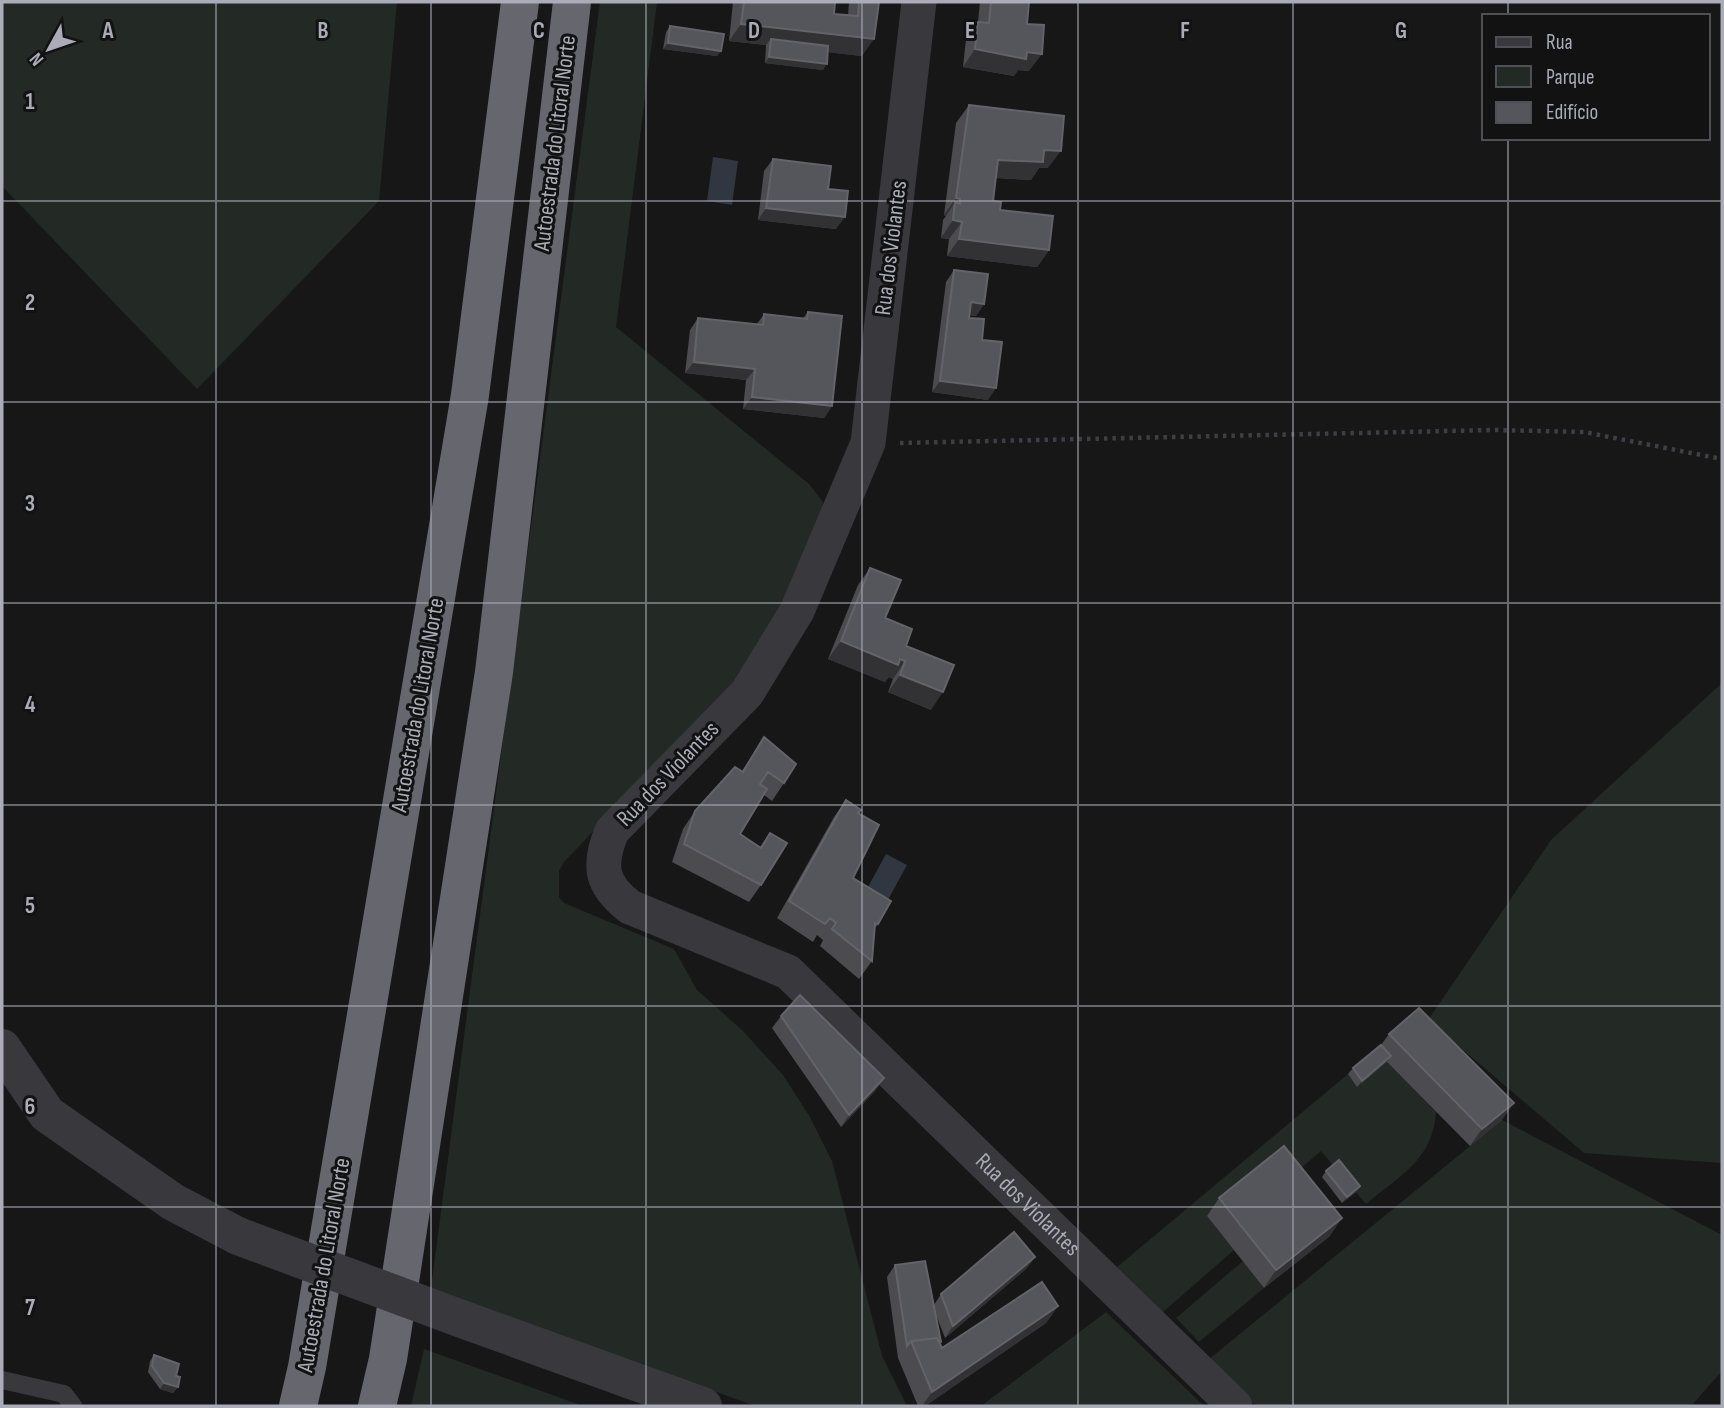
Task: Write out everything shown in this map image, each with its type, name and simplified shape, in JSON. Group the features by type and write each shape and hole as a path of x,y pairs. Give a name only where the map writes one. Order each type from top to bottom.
{"highway":[{"name":"Autoestrada do Litoral Norte","path":"298,1406 307,1367 470,395 520,2"},
{"name":"Autoestrada do Litoral Norte","path":"377,1406 388,1359 494,672 572,2"}],"street":[{"name":"Rua dos Violantes","path":"919,2 869,443 797,611 747,693 612,831 603,853 605,877 615,895 630,907 788,972 1235,1406"},
{"path":"2,1048 47,1114 173,1202 238,1236 703,1406"}],"lane":[{"path":"2,1380 64,1394 73,1406"}],"path":[{"path":"869,443 1507,430 1584,432 1722,459"}],"green space":[{"path":"2,2 397,2 379,201 197,389 2,186"},
{"path":"600,2 657,2 616,327 809,484 823,502 822,513 780,613 743,674 564,862 559,871 559,897 564,903 674,949 697,990 742,1030 783,1075 810,1117 832,1161 882,1356 907,1406 755,1406 431,1288"},
{"path":"1722,683 1722,1163 1584,1153 1428,1020 1551,840"},
{"path":"1387,1062 1436,1112 1434,1129 1429,1143 1413,1165 1366,1204 1321,1151 1301,1168 1207,1216 1234,1250 1163,1312 1117,1267 1348,1074 1358,1086"},
{"path":"1502,1120 1722,1235 1722,1371 1691,1406 1256,1406 1208,1360"},
{"path":"1243,1261 1264,1288 1199,1342 1176,1318"},
{"path":"1106,1312 1204,1406 981,1406"},
{"path":"424,1349 583,1406 411,1406"}],"shaded area":[{"path":"713,157 738,161 732,205 707,201"},
{"path":"886,854 907,865 884,907 863,896"}],"building":[{"path":"744,2 835,2 834,14 858,16 859,2 879,2 874,39 741,24"},
{"path":"991,2 1029,2 1027,24 1044,25 1042,54 1027,52 1026,59 975,49 978,22 989,23"},
{"path":"670,26 724,34 721,51 668,43"},
{"path":"771,39 828,46 827,64 769,57"},
{"path":"969,105 1064,116 1061,151 1044,150 1043,162 998,160 993,201 1001,202 1000,210 1053,216 1049,250 959,239 962,222 953,220 955,202 960,204 960,199 956,198"},
{"path":"773,159 831,166 828,189 848,191 845,217 766,208"},
{"path":"954,270 988,274 984,304 971,302 969,318 984,319 982,340 1002,342 996,388 940,381"},
{"path":"808,312 842,316 832,406 752,397 755,369 694,362 698,318 763,325 764,314 807,319"},
{"path":"870,568 901,580 885,618 912,629 906,646 954,665 943,692 900,675 905,661 900,659 898,665 841,641"},
{"path":"764,737 796,764 784,783 768,772 760,784 767,789 740,834 761,848 770,833 787,843 761,885 684,844 695,811 735,767 743,772"},
{"path":"846,800 861,810 858,813 879,825 853,878 891,901 878,924 875,923 872,961 832,929 836,923 830,918 825,924 789,901"},
{"path":"800,995 884,1078 849,1115 781,1016"},
{"path":"1419,1008 1514,1103 1482,1129 1389,1034"},
{"path":"1381,1045 1391,1056 1362,1081 1353,1068"},
{"path":"1284,1146 1342,1218 1276,1270 1219,1198"},
{"path":"1339,1160 1360,1186 1347,1197 1326,1171"},
{"path":"1014,1232 1035,1257 953,1326 941,1294"},
{"path":"925,1261 941,1342 937,1338 911,1341 907,1346 895,1265"},
{"path":"1042,1282 1058,1306 932,1392 911,1341 937,1338 942,1348"},
{"path":"154,1355 179,1364 176,1376 180,1377 178,1387 164,1383 152,1366"}]}
